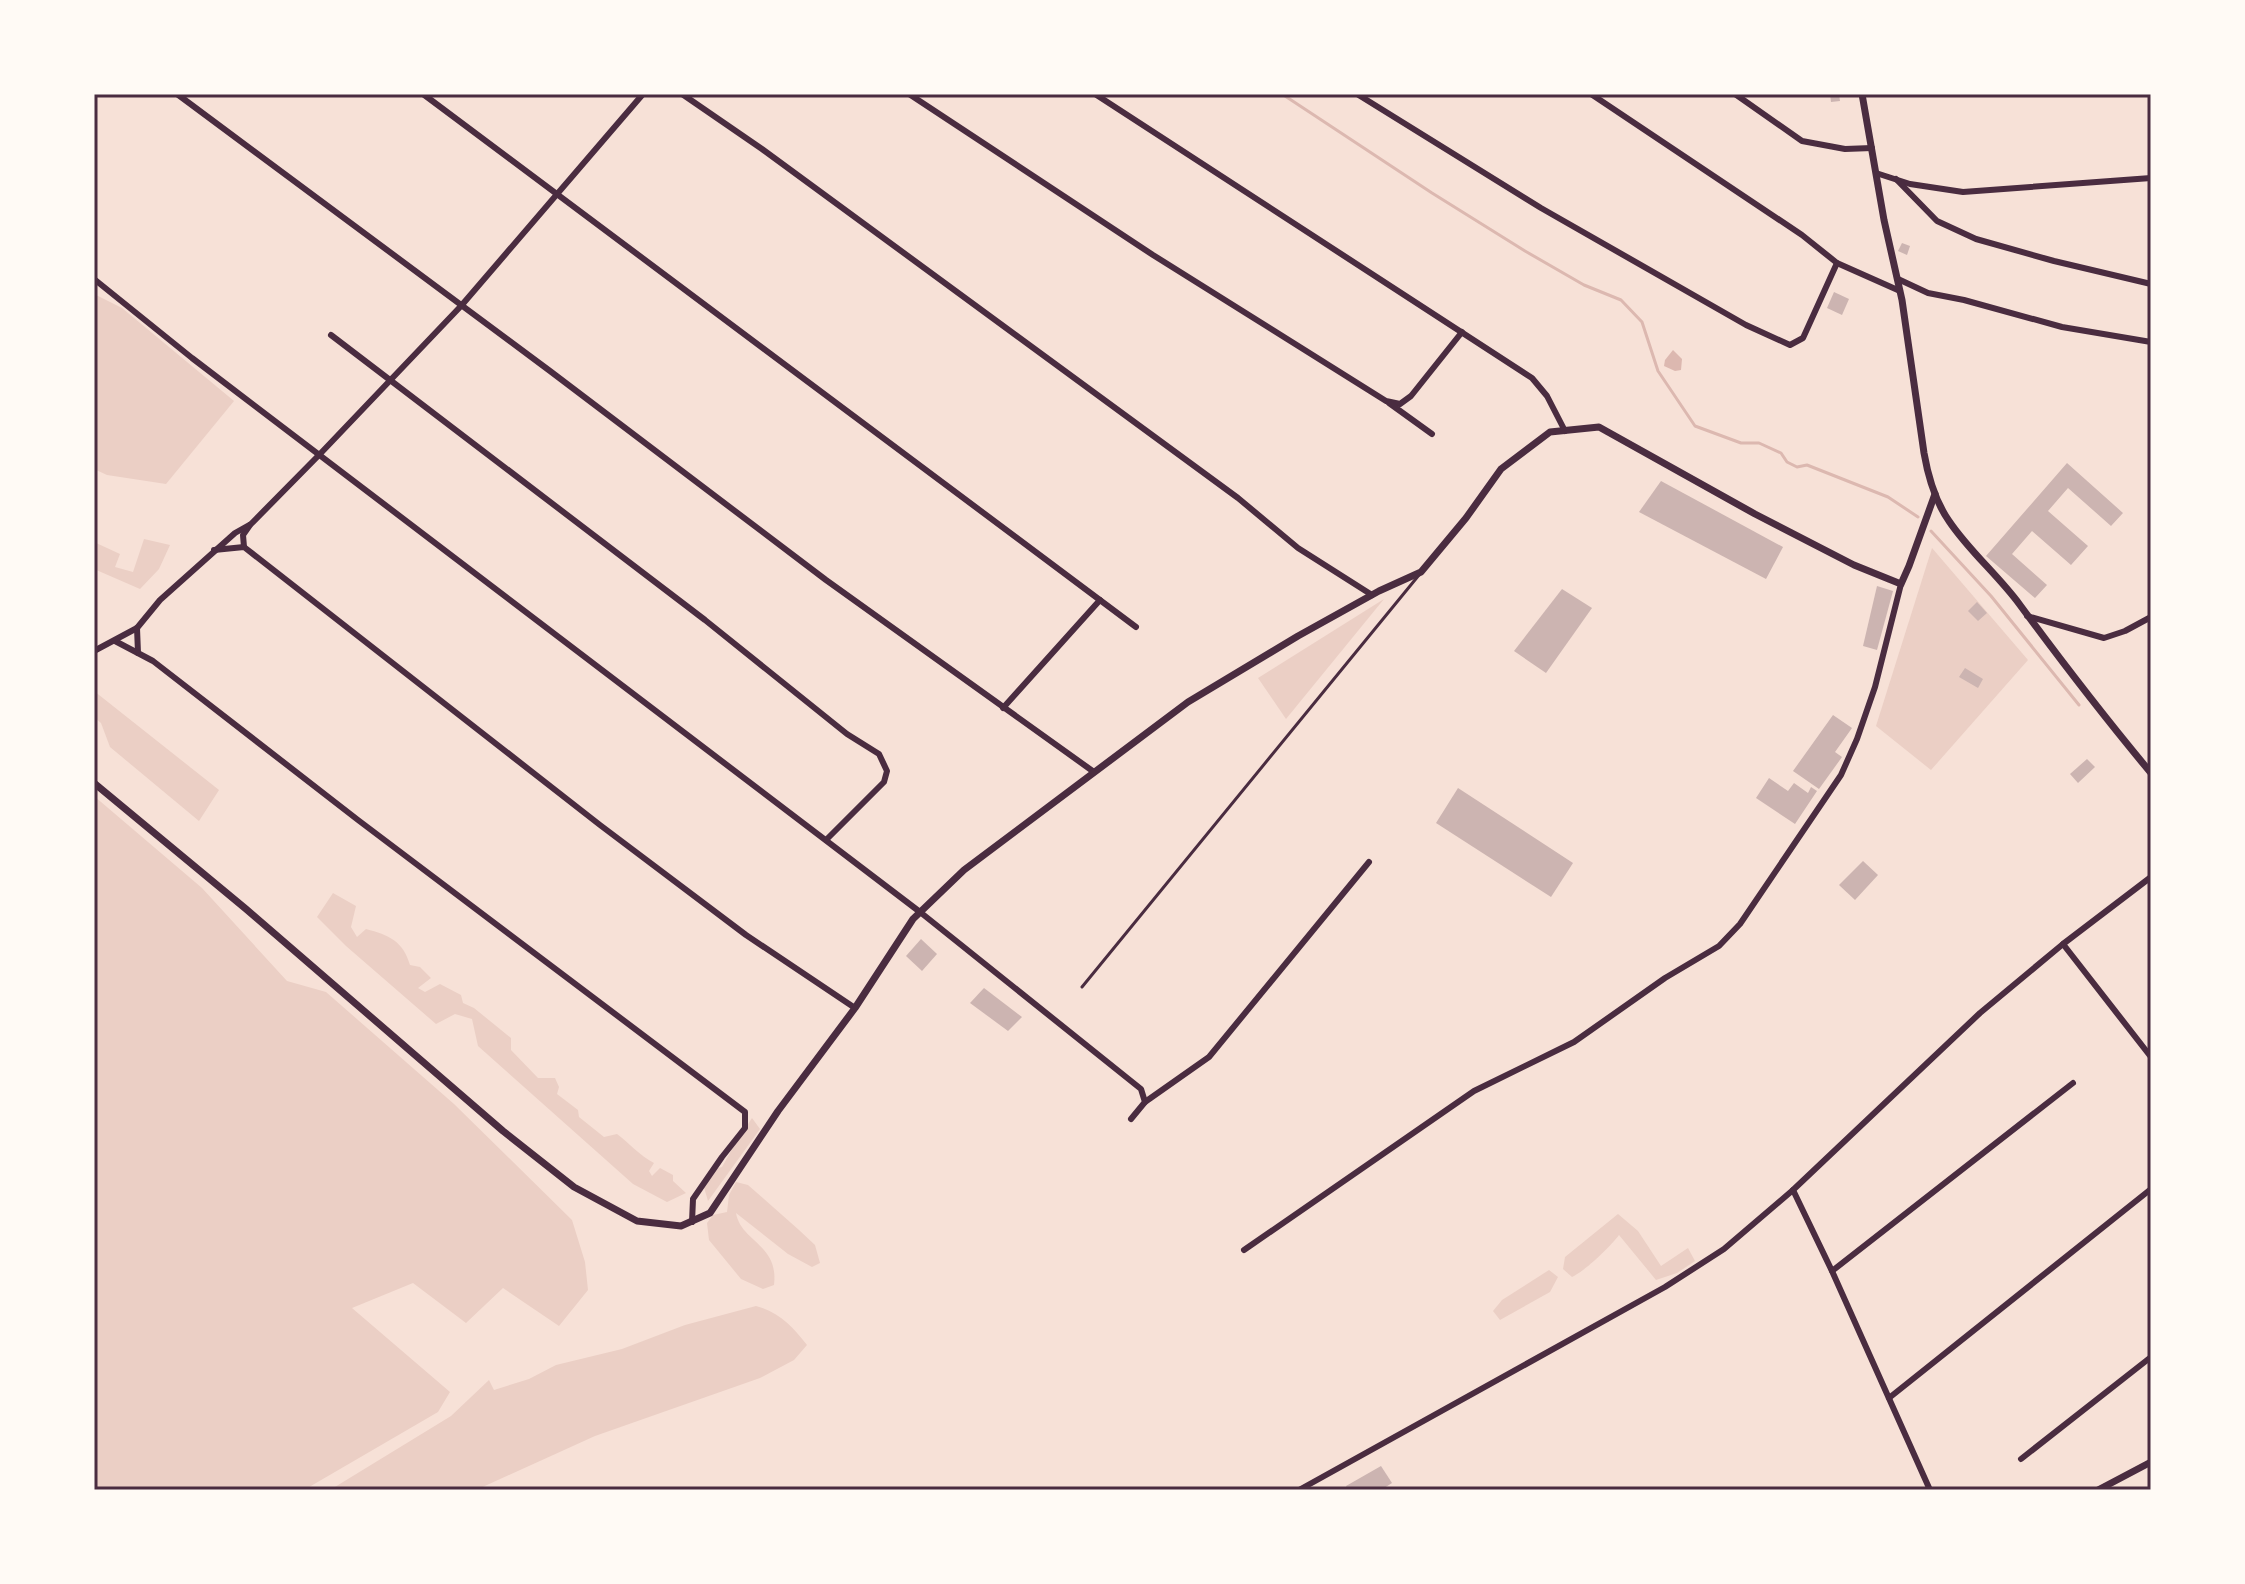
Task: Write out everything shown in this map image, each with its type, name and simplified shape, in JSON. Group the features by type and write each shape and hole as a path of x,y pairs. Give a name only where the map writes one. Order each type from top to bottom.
{"street":[{"path":"177,94 826,580 1094,772"},
{"path":"423,94 1136,627"},
{"path":"244,547 243,535 251,524 461,306 643,94"},
{"path":"682,94 762,149 1238,498 1298,548 1372,595"},
{"path":"909,94 1153,255 1386,401 1432,434"},
{"path":"1095,94 1532,378 1547,396 1565,431"},
{"path":"1357,94 1541,208 1746,325 1790,345 1803,338 1837,263"},
{"path":"1591,94 1802,235 1837,263 1900,291"},
{"path":"1735,94 1802,141 1845,149 1872,148"},
{"path":"1862,94 1884,220 1898,279 1927,473 1935,494 1948,521 2005,586 2095,706 2151,773"},
{"path":"1876,173 1910,184 1963,192 2151,178"},
{"path":"1896,179 1937,221 1976,239 2151,284"},
{"path":"94,279 192,358 920,912 1141,1089 1145,1102"},
{"path":"1898,279 1928,293 2062,327 2151,342"},
{"path":"1386,401 1400,404 1411,396 1462,332"},
{"path":"331,335 705,620 847,734 879,754 887,771 884,782 826,840"},
{"path":"94,783 246,909 503,1131 574,1187 637,1221 681,1226 710,1213 778,1111 855,1008 913,919 964,870 1188,702 1298,636 1421,572 1466,518 1501,469 1550,432 1599,427 1769,521 1854,565 1901,584"},
{"path":"1244,1250 1474,1091 1574,1042 1665,978 1719,946 1740,924 1841,775 1875,687 1901,584 1935,494"},
{"path":"94,651 137,628 160,600 214,550 251,524"},
{"path":"214,550 244,547 600,825 746,935 855,1008"},
{"path":"1003,708 1100,600"},
{"path":"2027,616 2104,638 2151,617"},
{"path":"137,628 138,653"},
{"path":"115,641 153,661 745,1112 745,1128 693,1199 692,1222"},
{"path":"1131,1119 1145,1102 1209,1057 1369,862"},
{"path":"1299,1490 1312,1487 1665,1287 1724,1249 1793,1190 1980,1013 2151,877"},
{"path":"2063,944 2151,1057"},
{"path":"1832,1271 2073,1083"},
{"path":"1889,1398 2151,1189"},
{"path":"1793,1190 1930,1490"},
{"path":"2021,1459 2151,1357"},
{"path":"2098,1490 2151,1462"}],"lane":[{"path":"1082,987 1421,572"}],"shaded area":[{"path":"94,294 122,308 234,401 166,484 107,475 94,469"},
{"path":"1673,350 1682,359 1681,370 1664,366"},
{"path":"144,539 170,545 159,569 140,589 94,569 94,542 120,554 115,567 133,572"},
{"path":"1932,548 2028,660 1931,770 1876,726"},
{"path":"1384,599 1286,719 1258,678"},
{"path":"94,691 219,790 199,821 110,747 101,723 94,717"},
{"path":"94,796 202,888 287,981 326,992 454,1104 572,1220 585,1262 588,1290 559,1326 503,1288 466,1323 413,1283 352,1308 450,1392 438,1412 304,1490 94,1490"},
{"path":"333,893 356,906 351,927 357,937 366,929 394,940 410,965 420,967 431,978 418,988 425,992 440,984 461,995 463,1003 474,1008 511,1038 511,1050 538,1078 555,1078 559,1087 557,1094 578,1110 579,1117 604,1137 617,1134 654,1163 649,1171 652,1176 660,1168 673,1175 673,1181 686,1193 667,1202 633,1184 478,1046 472,1019 455,1014 436,1024 317,917"},
{"path":"752,1118 760,1129 708,1201 703,1184 722,1167"},
{"path":"736,1182 748,1185 815,1245 820,1263 812,1267 788,1254 736,1213 739,1223 771,1261 774,1285 763,1289 741,1279 709,1240 707,1223 713,1215 727,1212 729,1195"},
{"path":"1618,1214 1638,1231 1661,1266 1688,1248 1695,1261 1677,1273 1656,1280 1619,1235 1584,1270 1572,1277 1563,1269 1565,1257"},
{"path":"1549,1270 1558,1277 1550,1292 1500,1320 1493,1311 1502,1300"},
{"path":"756,1306 785,1321 807,1345 794,1360 760,1378 595,1436 476,1490 330,1490 451,1416 489,1380 494,1390 529,1379 556,1365 622,1349 685,1325"}],"building":[{"path":"1830,94 1839,94 1840,101 1831,102"},
{"path":"1902,243 1910,246 1907,255 1898,251"},
{"path":"1834,292 1849,299 1842,315 1827,308"},
{"path":"2067,463 2123,513 2111,526 2068,488 2048,511 2088,546 2071,565 2032,531 2012,554 2047,585 2035,598 1986,556"},
{"path":"1661,481 1783,547 1766,579 1639,512"},
{"path":"1877,586 1893,591 1877,650 1863,646"},
{"path":"1562,589 1592,608 1546,673 1514,651"},
{"path":"1977,602 1987,613 1978,621 1968,611"},
{"path":"1965,668 1983,679 1978,688 1959,677"},
{"path":"1833,715 1852,728 1835,752 1842,757 1819,789 1793,771"},
{"path":"2087,759 2095,767 2078,783 2070,774"},
{"path":"1769,778 1788,791 1794,783 1808,793 1811,787 1817,791 1795,824 1756,798"},
{"path":"1458,788 1573,863 1551,897 1436,823"},
{"path":"1863,861 1878,875 1855,900 1839,885"},
{"path":"921,939 937,954 922,971 906,956"},
{"path":"984,988 1022,1017 1008,1031 970,1003"},
{"path":"1381,1466 1392,1483 1381,1490 1348,1490 1346,1486"}],"waterway":[{"path":"1282,94 1525,251 1584,285 1621,300 1642,322 1658,371 1695,426 1741,443 1759,443 1781,453 1787,462 1797,467 1807,465 1888,497 1918,517"},
{"path":"1931,531 1991,596 2079,705"}]}
